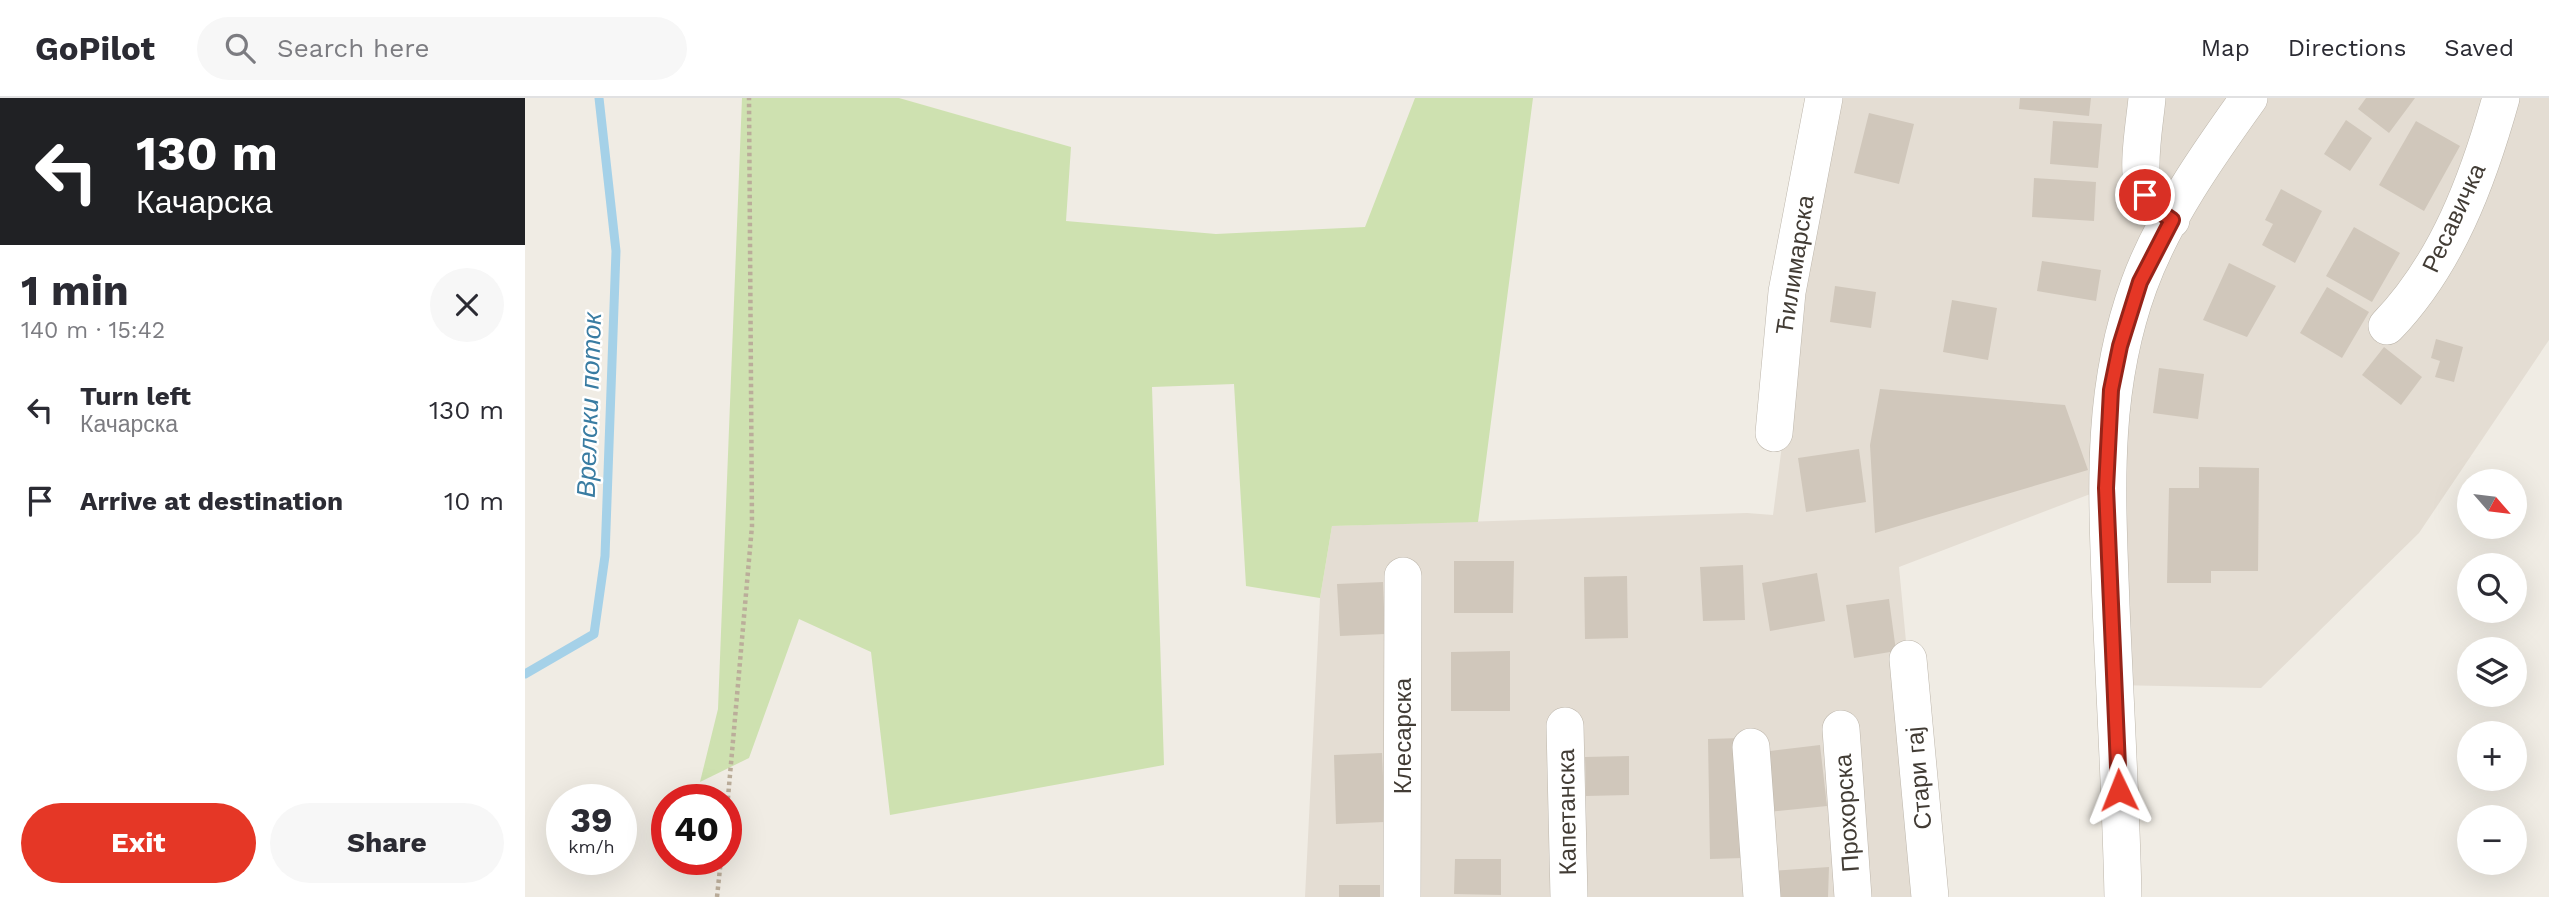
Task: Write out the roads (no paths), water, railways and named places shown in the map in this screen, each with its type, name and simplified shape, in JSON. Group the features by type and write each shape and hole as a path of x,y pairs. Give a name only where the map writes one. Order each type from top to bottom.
{"street":[{"name":"Ћилимарска","path":"1774,433 1787,292 1824,98"},
{"path":"2147,98 2141,170 2145,195 2156,209 2172,220"},
{"path":"2123,897 2106,488 2111,390 2120,346 2140,282 2172,220 2249,98"},
{"name":"Ресавичка","path":"2387,326 2410,303 2440,258 2486,149 2501,98"},
{"name":"Клесарска","path":"1402,897 1403,576"},
{"name":"Стари гај","path":"1908,659 1930,897"},
{"name":"Капетанска","path":"1565,726 1569,897"},
{"name":"Прохорска","path":"1842,729 1853,897"},
{"path":"1751,747 1762,897"}],"waterway":[{"name":"Врелски поток","path":"525,674 594,634 605,556 616,251 599,98"}]}
